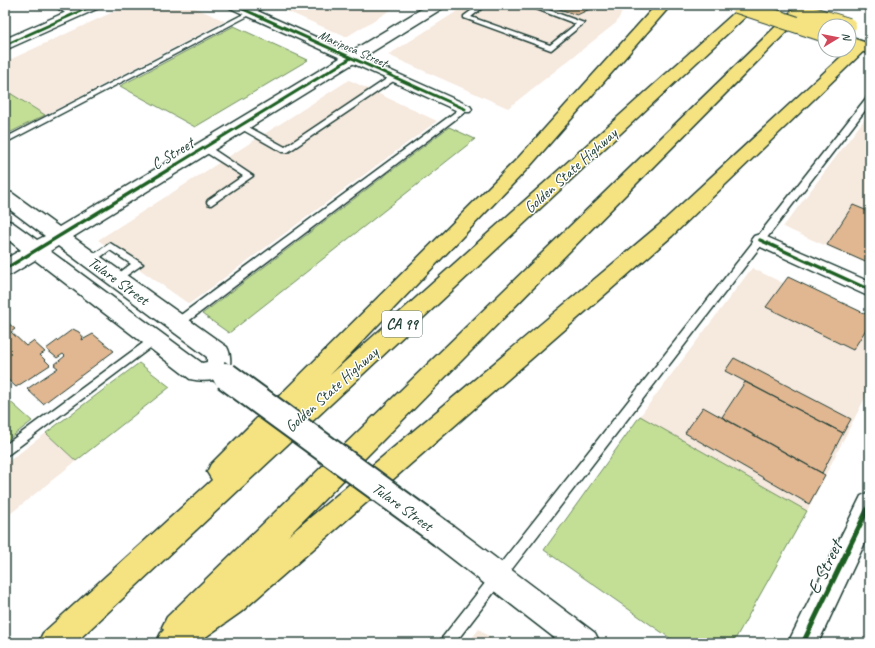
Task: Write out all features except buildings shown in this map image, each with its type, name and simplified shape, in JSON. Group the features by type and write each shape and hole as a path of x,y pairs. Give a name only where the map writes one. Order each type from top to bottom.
{"main road":[{"path":"5,45 94,5"},
{"name":"C Street","path":"5,269 438,5"},
{"path":"53,643 525,161 664,5"},
{"path":"737,5 817,31"},
{"name":"Golden State Highway","path":"53,643 751,5"},
{"path":"171,643 231,602 665,231 858,36 780,5"},
{"path":"160,643 806,5"},
{"name":"Tulare Street","path":"5,197 219,353 218,371"},
{"name":"Tulare Street","path":"5,228 198,372 218,371 442,534 497,578 585,643"},
{"name":"E Street","path":"803,643 870,504"}],"street":[{"name":"Mariposa Street","path":"234,5 465,109"},
{"path":"760,240 870,290"}],"lane":[{"path":"56,5 72,15"},
{"path":"5,141 266,5"},
{"path":"469,5 480,6"},
{"path":"480,6 466,17 551,48 581,23 529,5"},
{"path":"240,126 285,150 394,78"},
{"path":"447,643 870,99"},
{"path":"178,323 465,109"},
{"path":"205,148 249,176 211,202"},
{"path":"5,451 154,339"}],"shaded area":[{"path":"128,5 189,5 225,21 45,115 5,90 5,62"},
{"path":"273,5 399,5 346,37"},
{"path":"467,5 626,5 616,23 508,108 388,55"},
{"path":"349,80 437,121 189,304 98,240"},
{"path":"870,112 870,265 783,227"},
{"path":"752,268 870,325 870,388 807,511 640,416"},
{"path":"46,433 76,461 5,518 5,464"},
{"path":"479,629 497,643 468,643"}],"green space":[{"path":"234,26 308,60 195,127 120,86"},
{"path":"5,90 45,115 5,135"},
{"path":"449,127 475,139 229,333 202,314"},
{"path":"139,363 170,387 76,461 46,433"},
{"path":"5,397 32,421 5,442"},
{"path":"640,416 807,511 733,643 677,643 544,550"}],"cycle path":[{"path":"5,45 94,5"},
{"path":"234,5 465,109"},
{"path":"5,269 351,58"},
{"path":"760,240 870,290"},
{"path":"803,643 870,504"}]}
